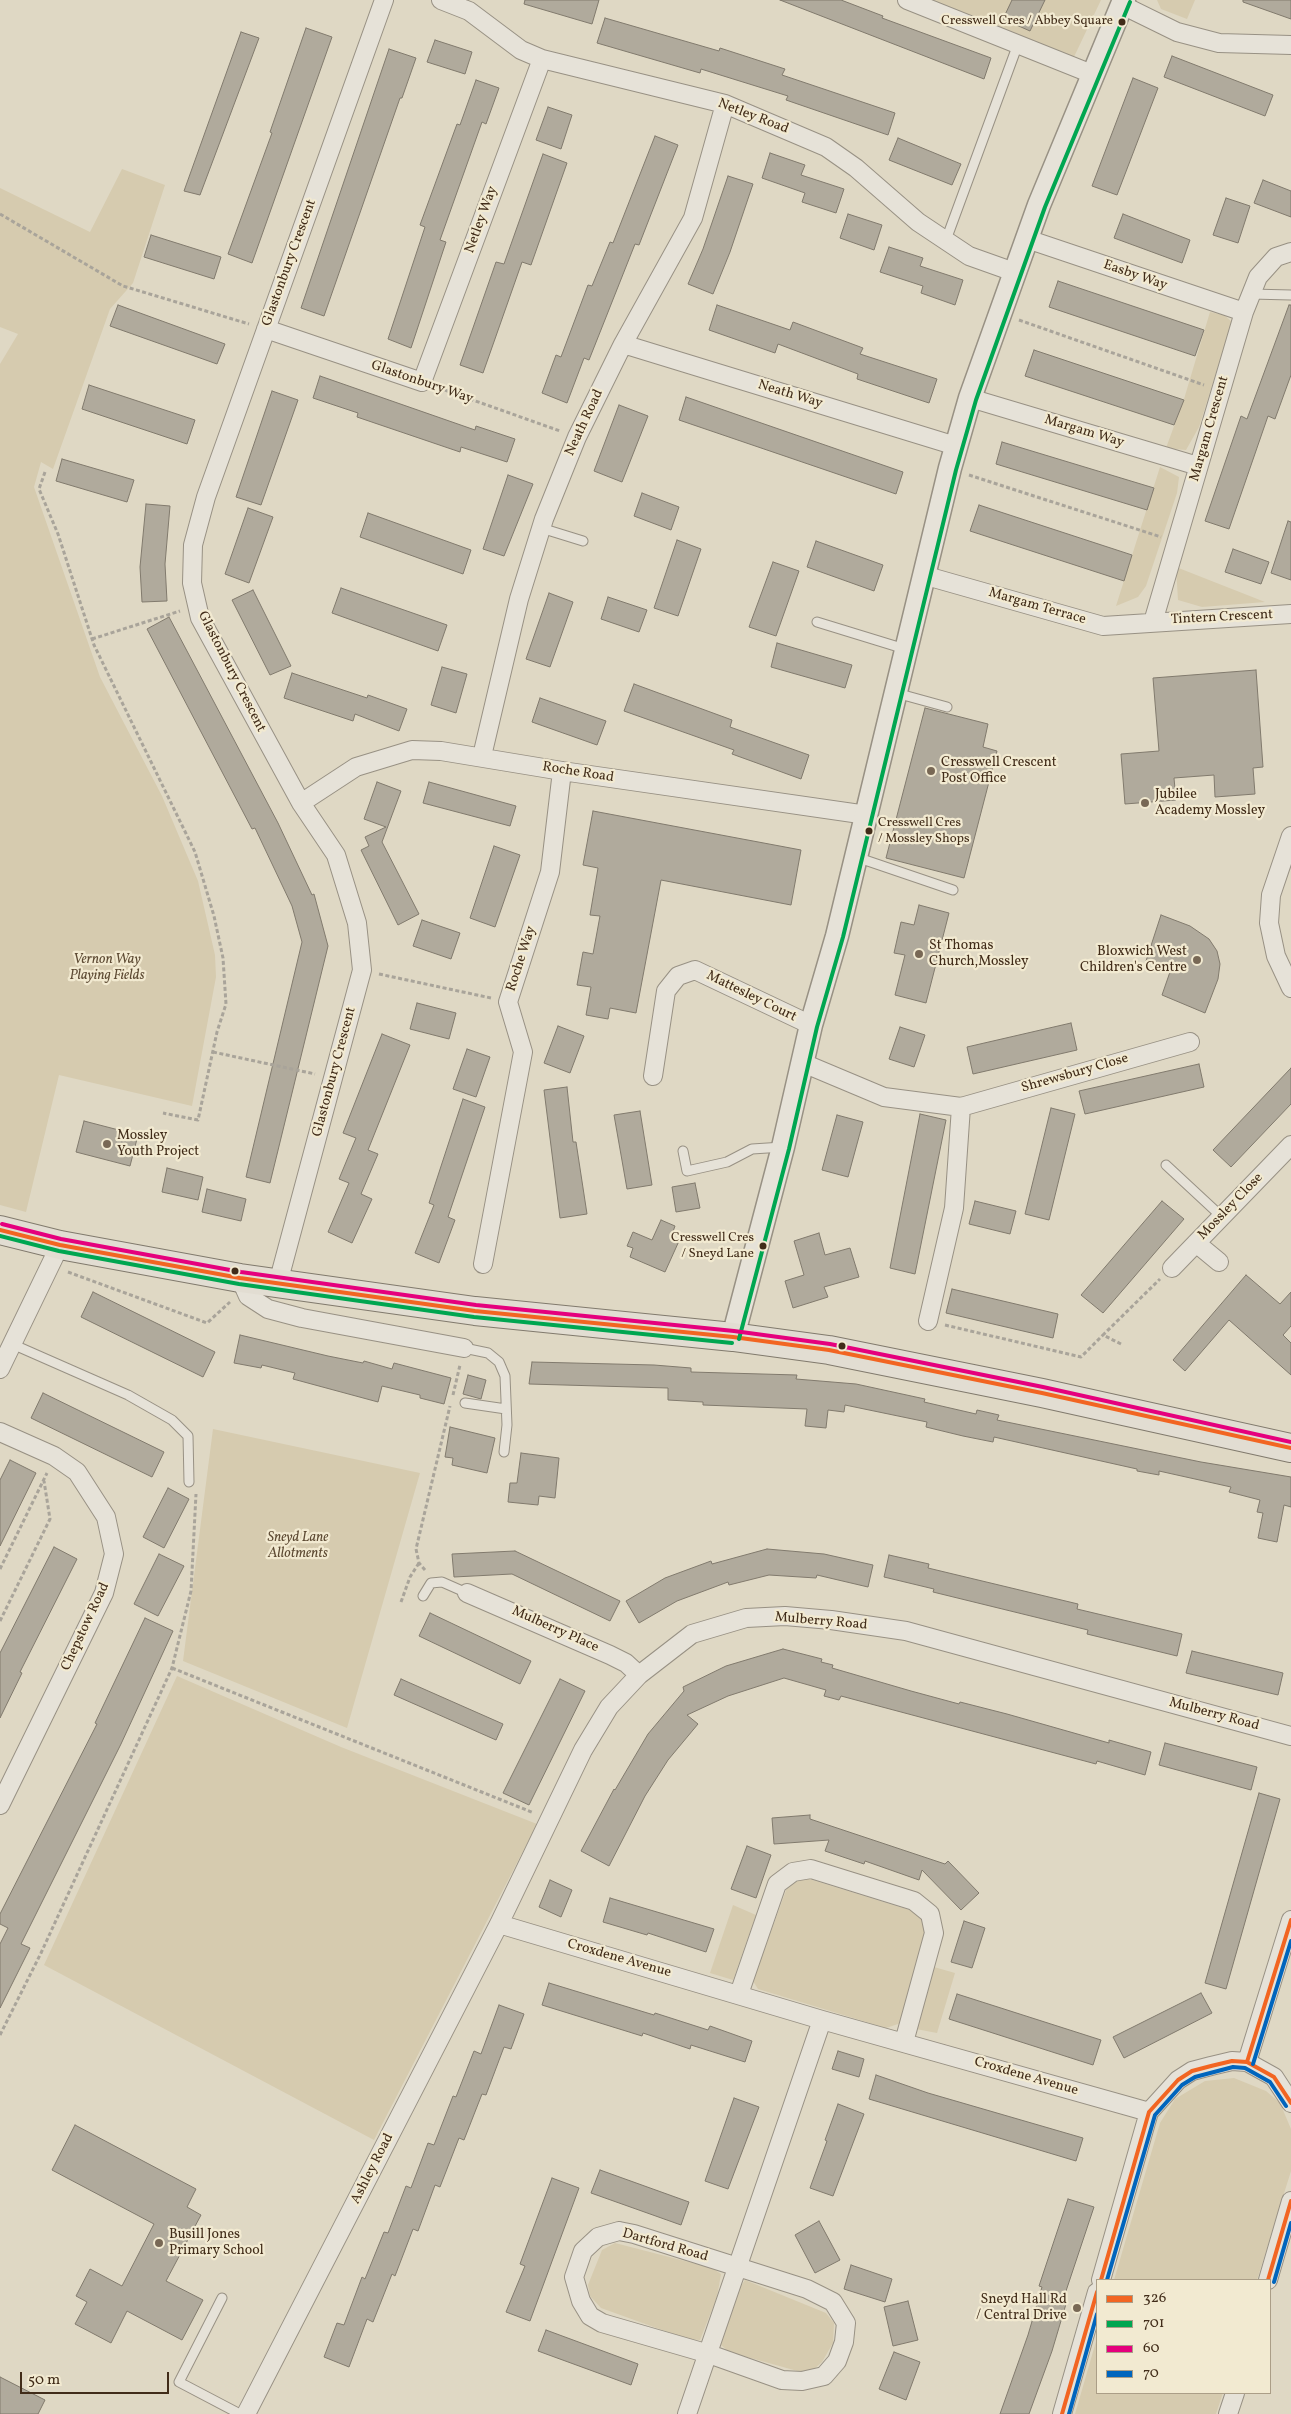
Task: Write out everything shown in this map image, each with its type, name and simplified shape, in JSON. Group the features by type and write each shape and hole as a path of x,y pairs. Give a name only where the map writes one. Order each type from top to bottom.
{"main road":[{"path":"0,1230 55,1255 244,1287 278,1283 475,1311 733,1337 829,1350 950,1374 1291,1448"}],"street":[{"name":"Glastonbury Crescent","path":"278,1283 362,970 358,923 336,855 301,803 200,618 192,583 193,545 206,497 384,0"},
{"name":"Netley Road","path":"441,0 469,11 521,50 542,58 725,104 826,147 856,168 918,222 970,256 1014,272"},
{"path":"907,0 1092,74"},
{"path":"733,1337 783,1147 811,1025 867,815 956,446 970,398 1014,272 1092,74 1123,3 1177,32 1219,43 1291,45"},
{"name":"Netley Way","path":"422,382 542,58"},
{"name":"Neath Road","path":"482,756 519,599 541,528 577,436 623,344 693,218 725,104"},
{"name":"Easby Way","path":"1027,239 1244,312"},
{"name":"Margam Crescent","path":"1153,622 1244,312 1258,277 1276,257 1291,252"},
{"name":"Glastonbury Way","path":"266,329 422,382"},
{"name":"Neath Way","path":"623,344 956,446"},
{"name":"Margam Way","path":"970,398 1198,466"},
{"name":"Margam Terrace","path":"924,575 1103,626 1153,622"},
{"name":"Tintern Crescent","path":"1153,622 1291,614"},
{"name":"Roche Road","path":"301,803 356,767 390,755 422,750 482,756 562,771 867,815"},
{"name":"Roche Way","path":"483,1265 523,1052 508,1002 550,872 562,771"},
{"path":"1291,836 1271,895 1269,923 1276,956 1291,988"},
{"name":"Mattesley Court","path":"653,1076 666,991 678,976 695,970 811,1025"},
{"name":"Shrewsbury Close","path":"803,1063 884,1097 961,1107 1190,1042"},
{"path":"926,1309 954,1208 961,1107"},
{"name":"Mossley Close","path":"1172,1268 1291,1145"},
{"path":"1196,1243 1219,1262"},
{"path":"0,1370 55,1255"},
{"path":"244,1287 268,1309 302,1318 464,1348"},
{"name":"Chepstow Road","path":"0,1432 54,1456 77,1472 94,1495 106,1517 112,1537 114,1554 104,1593 0,1805"},
{"name":"Mulberry Place","path":"467,1593 610,1655 626,1663 639,1675"},
{"name":"Mulberry Road","path":"499,1924 583,1750 609,1707 639,1675 692,1634 746,1618 785,1616 831,1620 906,1631 1291,1736"},
{"path":"739,1994 777,1884 793,1872 811,1869 914,1901 930,1914 934,1933 904,2042"},
{"path":"1247,2062 1291,1920"},
{"name":"Croxdene Avenue","path":"499,1924 822,2020 1149,2112"},
{"name":"Ashley Road","path":"246,2414 499,1924"},
{"path":"688,2414 822,2020"},
{"path":"1101,2279 1149,2112 1178,2080 1192,2071 1232,2061 1247,2062 1274,2077 1291,2102"},
{"path":"1268,2279 1291,2201"},
{"name":"Dartford Road","path":"619,2231 634,2234 807,2289 833,2302 846,2323 844,2342 837,2361 824,2376 802,2381 782,2380 709,2354 602,2323 590,2316 581,2301 574,2277 583,2250 598,2237 619,2231"},
{"path":"1062,2414 1096,2295"},
{"path":"1228,2414 1234,2394"}],"lane":[{"path":"946,240 1018,44"},
{"path":"1251,294 1291,295"},
{"path":"541,528 583,541"},
{"path":"817,622 906,649"},
{"path":"896,693 947,707"},
{"path":"856,856 953,890"},
{"path":"683,1151 687,1171 728,1162 752,1149 783,1147"},
{"path":"1166,1165 1222,1217"},
{"path":"12,1344 128,1395 172,1420 188,1436 189,1482"},
{"path":"464,1348 488,1353 499,1362 505,1376 507,1425 504,1452"},
{"path":"465,1403 506,1409"},
{"path":"423,1596 431,1583 442,1582 467,1593"},
{"path":"222,2298 179,2382 240,2414"}],"path":[{"path":"0,214 123,286 266,329"},
{"path":"1000,313 1221,390"},
{"name":"Glastonbury Way","path":"422,382 577,436"},
{"path":"950,468 1176,542"},
{"path":"45,472 39,489 58,534 92,639 107,675 154,764 198,861 223,958 226,1004 198,1120 163,1114"},
{"path":"92,639 197,605"},
{"path":"362,970 508,1002"},
{"path":"213,1052 333,1077"},
{"path":"55,1255 207,1323 244,1287"},
{"path":"926,1309 1081,1357 1172,1268"},
{"path":"1103,1335 1121,1344"},
{"path":"453,1396 464,1348"},
{"path":"442,1582 428,1574 418,1563 416,1549 451,1406"},
{"path":"0,1569 44,1481 54,1456"},
{"path":"0,1621 50,1520 44,1481"},
{"path":"0,2035 41,1953 172,1668 191,1591 196,1495 189,1482"},
{"path":"401,1602 410,1577 418,1563"},
{"path":"172,1668 549,1818"}],"green space":[{"path":"923,0 1101,0 1073,59"},
{"path":"1157,0 1195,0 1187,19 1161,9"},
{"name":"Vernon Way Playing Fields","path":"122,169 165,185 133,283 110,309 53,469 41,462 34,487 100,677 162,796 198,881 215,955 216,977 192,1106 59,1075 26,1212 0,1205 0,364 18,334 0,327 0,188 90,232"},
{"path":"1210,312 1224,315 1232,322 1199,427 1186,450 1166,448 1184,399"},
{"path":"1160,467 1179,477 1177,493 1146,586 1138,597 1116,606"},
{"path":"1176,567 1265,602 1202,607 1178,600"},
{"name":"Sneyd Lane Allotments","path":"213,1429 420,1473 347,1728 183,1661"},
{"path":"177,1676 341,1747 537,1824 374,2140 44,1965"},
{"path":"797,1878 809,1879 916,1912 923,1921 926,1931 901,2023 886,2028 758,1989 753,1981 788,1885"},
{"path":"733,1905 756,1915 733,1980 710,1973"},
{"path":"934,1967 955,1973 937,2033 916,2029"},
{"path":"1234,2078 1266,2091 1280,2103 1291,2129 1291,2171 1257,2279 1114,2279 1160,2123 1175,2099 1205,2081"},
{"path":"615,2243 712,2268 721,2274 717,2297 700,2340 687,2339 601,2308 590,2296 588,2285 602,2250"},
{"path":"745,2280 826,2313 834,2323 833,2343 822,2362 813,2370 801,2372 729,2352 721,2345 739,2289"},
{"path":"1096,2341 1096,2394 1223,2394 1216,2414 1075,2414"}],"building":[{"path":"525,0 599,0 592,24 524,4"},
{"path":"780,0 841,0 883,16 882,18 991,58 984,79"},
{"path":"1012,0 1045,0 1030,31 1003,19"},
{"path":"1243,0 1291,0 1291,19 1243,2"},
{"path":"605,18 719,51 720,48 785,69 782,75 895,113 888,135 786,100 788,96 701,69 700,73 597,43"},
{"path":"306,28 332,37 252,263 228,254 272,133 270,132"},
{"path":"241,32 259,38 200,195 184,191"},
{"path":"435,40 472,52 465,74 427,62"},
{"path":"389,49 416,58 402,98 400,98 324,316 301,308"},
{"path":"1172,56 1273,95 1265,116 1164,77"},
{"path":"1133,78 1158,88 1117,195 1092,186"},
{"path":"476,80 499,88 486,124 482,122 440,240 446,242 411,348 388,339 425,227 420,225 457,124 460,125"},
{"path":"548,107 572,115 561,149 536,140"},
{"path":"655,136 678,145 639,245 635,244 589,360 584,358 567,403 542,393 556,355 561,357 588,285 592,286 610,242 613,243"},
{"path":"898,138 961,164 952,185 889,160"},
{"path":"770,153 805,165 801,175 844,189 836,213 802,202 805,193 762,178"},
{"path":"543,154 567,163 531,265 522,262 483,373 460,365 496,262 504,264"},
{"path":"728,176 753,184 730,252 713,294 688,284 703,249"},
{"path":"1263,180 1291,191 1291,217 1254,203"},
{"path":"1226,198 1250,206 1238,243 1213,235"},
{"path":"848,214 882,225 874,250 840,238"},
{"path":"1123,214 1190,240 1182,263 1114,238"},
{"path":"151,235 221,257 214,279 144,257"},
{"path":"889,247 923,258 920,266 963,280 955,305 921,293 923,286 880,272"},
{"path":"1058,281 1204,330 1195,356 1049,307"},
{"path":"118,305 225,344 217,364 110,326"},
{"path":"717,305 790,330 793,322 863,348 860,354 937,379 929,403 857,379 858,374 778,344 775,353 709,330"},
{"path":"1289,305 1291,305 1291,375 1275,419 1268,416 1229,529 1205,521 1241,416 1247,419"},
{"path":"1034,350 1184,400 1174,425 1025,376"},
{"path":"320,376 475,430 476,426 515,439 507,462 461,447 460,452 357,417 358,413 313,398"},
{"path":"89,385 195,420 187,444 82,409"},
{"path":"272,391 298,400 261,505 236,497"},
{"path":"686,397 903,472 896,494 679,420"},
{"path":"619,405 648,416 622,482 594,471"},
{"path":"1002,442 1154,488 1147,510 996,464"},
{"path":"62,459 134,480 127,502 56,481"},
{"path":"508,475 533,484 504,556 483,549"},
{"path":"642,493 679,507 671,530 634,516"},
{"path":"146,504 170,506 165,564 167,601 142,602 140,567"},
{"path":"979,505 1132,555 1124,581 970,531"},
{"path":"248,508 273,517 249,583 225,574"},
{"path":"368,513 471,550 463,574 360,537"},
{"path":"1288,521 1291,522 1291,580 1271,573"},
{"path":"677,540 701,549 678,616 654,608"},
{"path":"816,541 883,565 874,591 807,567"},
{"path":"1233,549 1269,562 1261,584 1225,572"},
{"path":"773,562 799,571 776,636 749,627"},
{"path":"341,588 447,625 438,651 332,613"},
{"path":"253,590 291,666 270,675 232,600"},
{"path":"549,593 573,602 550,667 526,659"},
{"path":"608,597 647,610 639,632 601,619"},
{"path":"169,617 278,823 312,895 314,894 328,946 270,1183 246,1177 302,942 292,906 255,828 252,829 147,629"},
{"path":"777,643 852,665 845,688 771,667"},
{"path":"442,667 467,674 456,713 431,705"},
{"path":"1256,670 1263,767 1253,768 1255,794 1215,797 1214,775 1174,778 1176,800 1125,804 1121,754 1159,751 1153,678"},
{"path":"292,673 367,698 368,695 407,709 399,731 355,714 353,721 284,698"},
{"path":"634,684 732,720 730,727 809,755 801,779 732,754 734,750 624,711"},
{"path":"540,698 606,721 597,745 532,722"},
{"path":"925,708 988,724 983,747 997,751 964,878 886,858"},
{"path":"377,782 401,791 382,842 419,914 398,925 361,850 369,846 365,837 386,827 364,819"},
{"path":"429,782 516,806 510,826 423,803"},
{"path":"593,811 801,850 791,905 661,880 636,1013 610,1008 608,1019 586,1015 591,987 577,985 583,952 593,954 600,916 590,915 598,868 583,865"},
{"path":"494,846 520,855 495,927 470,918"},
{"name":"St Thomas Church,Mossley","path":"919,905 949,913 926,1003 895,995 905,955 894,953 901,922 914,925"},
{"path":"1161,915 1190,926 1209,939 1217,951 1220,964 1218,979 1205,1013 1162,995 1171,969 1146,961"},
{"path":"422,920 460,933 451,959 413,946"},
{"path":"417,1003 456,1013 449,1039 410,1029"},
{"path":"1071,1023 1077,1050 973,1074 967,1047"},
{"path":"558,1026 584,1036 570,1073 544,1063"},
{"path":"900,1027 925,1035 914,1067 889,1059"},
{"path":"382,1034 410,1045 368,1150 378,1154 361,1194 372,1199 352,1243 328,1232 349,1183 339,1179 356,1138 343,1133"},
{"path":"467,1049 490,1057 476,1097 453,1089"},
{"path":"1199,1064 1204,1087 1085,1114 1079,1091"},
{"path":"1291,1068 1291,1104 1231,1167 1213,1150"},
{"path":"567,1087 573,1142 576,1142 587,1214 560,1218 544,1090"},
{"path":"463,1099 485,1107 448,1217 455,1220 439,1263 415,1253 434,1205 429,1203"},
{"path":"1051,1108 1075,1114 1049,1220 1025,1214"},
{"path":"640,1111 652,1185 627,1189 614,1115"},
{"path":"920,1114 946,1120 915,1274 890,1268"},
{"path":"837,1115 863,1122 848,1177 822,1170"},
{"name":"Mossley Youth Project","path":"84,1121 138,1135 130,1166 76,1152"},
{"path":"167,1168 203,1177 198,1200 162,1192"},
{"path":"695,1183 700,1208 676,1212 672,1187"},
{"path":"207,1189 246,1199 241,1221 202,1212"},
{"path":"975,1201 1016,1211 1010,1234 969,1224"},
{"path":"1162,1201 1184,1219 1103,1313 1081,1295"},
{"path":"661,1220 675,1226 671,1237 679,1241 665,1272 630,1257 633,1248 627,1246 633,1232 652,1240"},
{"path":"819,1233 825,1255 850,1248 859,1277 824,1287 828,1297 793,1308 785,1281 804,1275 794,1241"},
{"path":"1246,1275 1280,1304 1291,1292 1291,1326 1283,1335 1291,1343 1291,1375 1229,1320 1185,1371 1173,1360"},
{"path":"952,1289 1058,1314 1053,1338 946,1313"},
{"path":"93,1292 215,1352 203,1377 81,1317"},
{"path":"240,1335 328,1356 363,1363 364,1361 392,1369 394,1363 451,1378 444,1404 420,1398 420,1395 382,1386 378,1402 293,1379 295,1373 262,1365 261,1368 234,1363"},
{"path":"532,1362 654,1365 691,1368 691,1372 797,1375 796,1379 856,1384 925,1399 924,1402 976,1414 977,1410 999,1415 997,1420 1201,1462 1291,1477 1291,1507 1284,1505 1277,1542 1258,1538 1263,1513 1257,1512 1260,1500 1229,1492 1231,1487 1159,1471 1159,1475 1137,1471 1137,1469 994,1437 993,1442 963,1436 926,1427 927,1422 845,1405 844,1412 828,1410 826,1428 805,1426 807,1409 703,1405 703,1402 668,1400 668,1388 529,1384"},
{"path":"468,1375 486,1380 481,1399 463,1394"},
{"path":"43,1393 164,1452 152,1477 31,1418"},
{"path":"450,1427 495,1438 487,1473 452,1465 453,1458 445,1457"},
{"path":"521,1453 559,1458 555,1498 539,1496 538,1505 508,1502 510,1483 517,1483"},
{"path":"10,1460 36,1473 0,1546 0,1480"},
{"path":"168,1488 189,1499 164,1548 143,1537"},
{"path":"54,1547 77,1559 20,1672 22,1673 0,1718 0,1653"},
{"path":"767,1549 824,1554 873,1565 868,1587 817,1575 816,1578 769,1575 729,1585 728,1582 677,1601 639,1623 626,1601 665,1578 711,1561 712,1564"},
{"path":"515,1551 620,1601 610,1621 512,1574 454,1577 452,1554"},
{"path":"159,1554 184,1566 158,1616 134,1604"},
{"path":"889,1555 929,1564 928,1568 1078,1604 1077,1609 1182,1634 1177,1656 1087,1634 1088,1630 933,1592 934,1589 884,1577"},
{"path":"430,1613 531,1661 520,1684 419,1636"},
{"path":"145,1618 173,1631 121,1744 21,1944 30,1948 0,2008 0,1944 8,1928 0,1924 0,1914 97,1724 95,1723"},
{"path":"783,1649 822,1659 821,1662 833,1665 832,1668 911,1691 1007,1714 1109,1743 1109,1740 1151,1752 1145,1775 1097,1761 1096,1764 841,1696 839,1700 824,1696 826,1690 784,1678 728,1696 687,1715 698,1724 668,1760 645,1796 609,1866 581,1851 614,1789 648,1734 684,1691 683,1687 726,1666"},
{"path":"1192,1651 1283,1673 1278,1695 1186,1673"},
{"path":"401,1679 503,1724 496,1740 394,1695"},
{"path":"560,1679 585,1691 529,1805 503,1793"},
{"path":"1165,1743 1257,1767 1251,1790 1159,1765"},
{"path":"1259,1793 1280,1799 1226,1989 1205,1983"},
{"path":"810,1815 810,1819 945,1864 948,1861 979,1893 961,1910 922,1870 919,1880 865,1861 864,1864 825,1851 829,1840 774,1844 772,1818"},
{"path":"747,1846 771,1855 756,1898 731,1889"},
{"path":"550,1880 572,1890 561,1917 539,1907"},
{"path":"610,1898 714,1929 706,1952 648,1933 647,1935 603,1922"},
{"path":"964,1921 985,1928 972,1968 951,1962"},
{"path":"549,1983 708,2030 710,2026 752,2041 745,2062 691,2045 690,2049 643,2033 642,2036 542,2005"},
{"path":"1201,1993 1212,2013 1124,2058 1113,2037"},
{"path":"957,1994 1101,2040 1093,2065 949,2019"},
{"path":"499,2005 524,2014 511,2049 504,2047 486,2095 482,2094 464,2140 459,2138 440,2187 435,2185 418,2231 413,2229 395,2276 392,2274 373,2322 367,2319 349,2367 324,2357 337,2323 344,2325 362,2277 365,2279 384,2232 388,2233 406,2186 411,2188 428,2143 434,2145 453,2096 456,2097 474,2051 481,2054"},
{"path":"838,2051 864,2059 859,2077 832,2069"},
{"path":"876,2075 928,2093 1083,2138 1076,2161 869,2099"},
{"path":"734,2098 759,2107 728,2189 705,2181"},
{"path":"838,2104 864,2114 833,2196 810,2188"},
{"path":"75,2125 196,2189 187,2207 201,2215 166,2281 203,2300 182,2340 127,2311 111,2343 75,2324 87,2302 76,2296 90,2269 122,2286 154,2224 52,2170"},
{"path":"600,2170 689,2202 681,2225 591,2193"},
{"path":"552,2178 579,2188 530,2321 506,2312 525,2266 520,2264"},
{"path":"1068,2199 1094,2207 1062,2303 1066,2304 1052,2351 1029,2414 1000,2414 1028,2335 1042,2287 1039,2286"},
{"path":"819,2221 840,2260 815,2273 795,2235"},
{"path":"851,2265 892,2279 885,2302 844,2289"},
{"path":"908,2301 918,2340 893,2346 884,2307"},
{"path":"546,2330 638,2364 631,2385 538,2351"},
{"path":"894,2352 920,2362 906,2400 879,2389"},
{"path":"0,2377 45,2400 38,2414 0,2414"}],"transit line":[{"name":"701","path":"739,1339 789,1149 817,1027 843,937 956,470 976,400 1045,207 1130,2"},
{"name":"60","path":"2,1224 61,1239 241,1272 476,1305 734,1331 830,1344 1043,1387 1291,1442"},
{"name":"326","path":"0,1230 60,1245 240,1278 475,1311 733,1337 829,1350 1042,1393 1291,1448"},
{"name":"701","path":"0,1236 59,1251 239,1284 474,1317 732,1343"},
{"name":"326","path":"1247,2062 1291,1920"},
{"name":"70","path":"1253,2064 1291,1941"},
{"name":"326","path":"1101,2279 1149,2112 1178,2080 1192,2071 1211,2066 1232,2061 1247,2062 1274,2077 1291,2103"},
{"name":"70","path":"1107,2279 1155,2115 1182,2085 1195,2077 1233,2067 1245,2068 1270,2082 1286,2106"},
{"name":"326","path":"1268,2279 1291,2201"},
{"name":"70","path":"1274,2282 1291,2223"},
{"name":"326","path":"1062,2414 1096,2295"},
{"name":"70","path":"1069,2414 1096,2318"}],"place":[{"name":"Cresswell Cres / Abbey Square","path":"1122,22"},
{"name":"Cresswell Crescent Post Office","path":"931,771"},
{"name":"Jubilee Academy Mossley","path":"1145,803"},
{"name":"Cresswell Cres / Mossley Shops","path":"869,831"},
{"name":"St Thomas Church,Mossley","path":"919,954"},
{"name":"Bloxwich West Children's Centre","path":"1197,960"},
{"name":"Mossley Youth Project","path":"107,1144"},
{"name":"Cresswell Cres / Sneyd Lane","path":"763,1246"},
{"name":"Busill Jones Primary School","path":"159,2243"},
{"name":"Sneyd Hall Rd / Central Drive","path":"1077,2308"}]}
